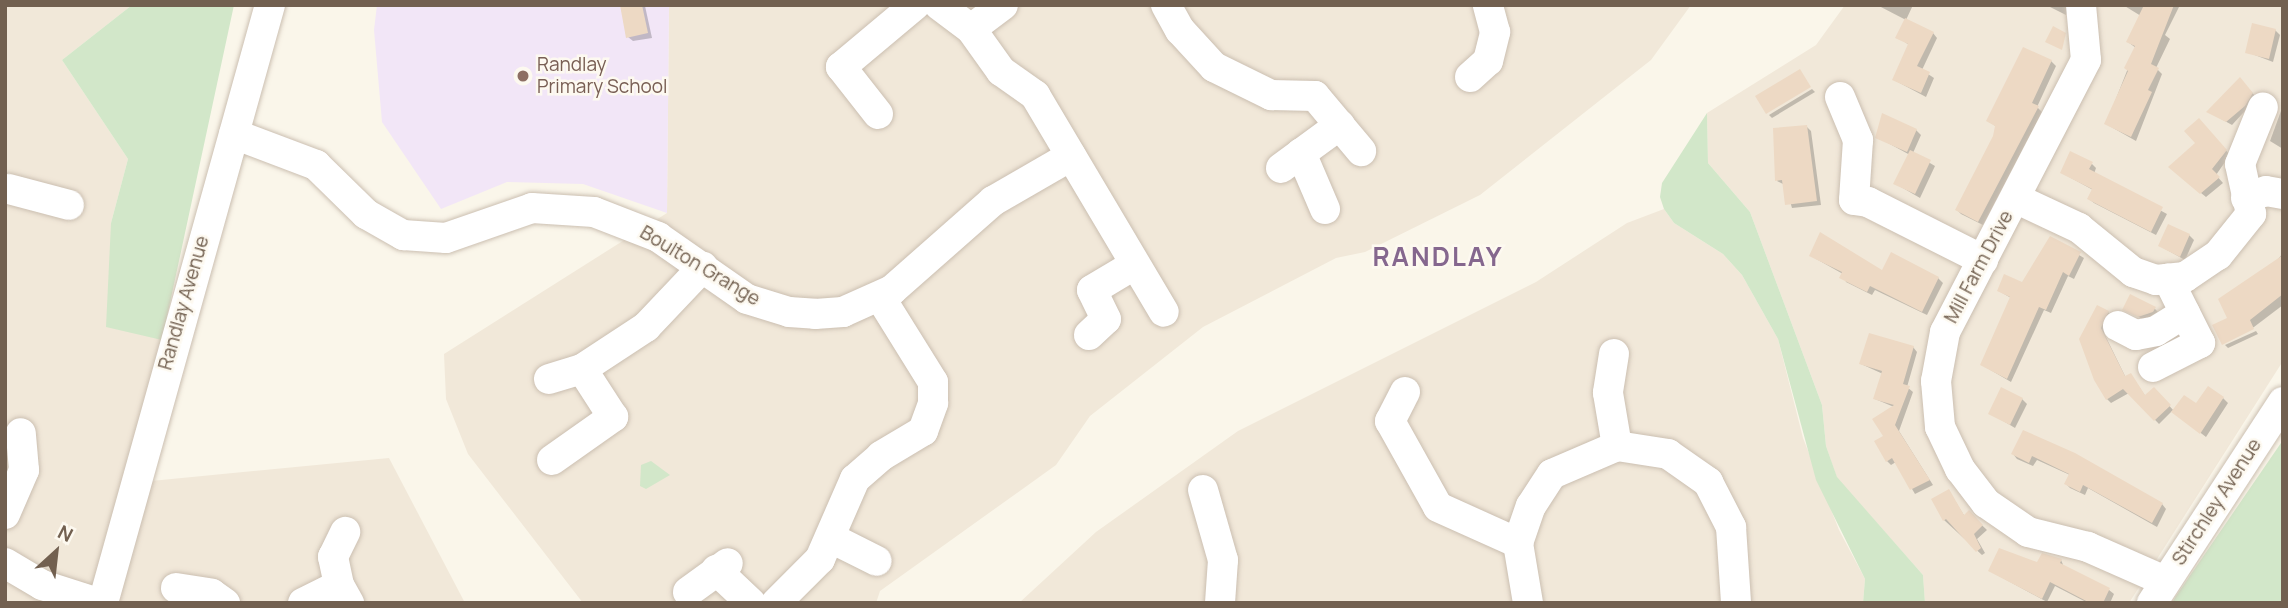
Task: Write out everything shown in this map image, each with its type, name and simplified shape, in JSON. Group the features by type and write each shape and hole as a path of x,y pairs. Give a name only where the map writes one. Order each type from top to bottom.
{"street":[{"name":"Randlay Avenue","path":"101,603 270,5"},
{"path":"878,114 841,67 915,5"},
{"path":"939,5 971,29 1001,71 1035,95 1164,312"},
{"path":"971,29 1003,5"},
{"path":"1166,5 1180,30 1214,67 1272,95 1315,96 1361,151"},
{"path":"1470,77 1488,61 1495,32 1488,5"},
{"name":"Mill Farm Drive","path":"2081,5 2086,60 1945,332 1936,381 1940,427 1960,469 1986,503 2028,532 2088,547 2158,592"},
{"path":"1840,97 1858,141 1854,200 1868,202 1983,260"},
{"path":"2248,206 2240,164 2263,107"},
{"path":"1325,209 1291,160 1340,125"},
{"name":"Boulton Grange","path":"234,134 316,165 366,214 403,235 446,238 532,208 559,207 624,221 703,267 747,299 789,312 843,312 880,297 918,270 993,201 1071,156"},
{"path":"2015,198 2079,228 2133,272 2168,279 2185,277 2218,255 2248,206 2266,191 2283,194"},
{"path":"6,192 69,205"},
{"path":"1089,335 1106,319 1092,290 1134,265"},
{"path":"549,379 582,369 646,327 703,267"},
{"path":"2153,367 2200,343 2168,279"},
{"path":"776,603 804,579 831,538 855,479 881,456 923,431 933,402 933,382 880,297"},
{"path":"2118,326 2136,335 2146,333 2185,313"},
{"path":"1614,354 1608,393 1617,446"},
{"path":"552,460 613,417 582,369"},
{"path":"1405,392 1390,421 1438,507 1518,543"},
{"name":"Stirchley Avenue","path":"2158,592 2283,402"},
{"path":"5,514 24,470 21,433"},
{"path":"1528,603 1518,543 1531,506 1552,474 1617,446 1668,454 1708,482 1731,527 1736,603"},
{"path":"1203,489 1223,560 1220,603"},
{"path":"303,603 344,594 333,557 345,532"},
{"path":"831,538 877,561"},
{"path":"5,563 42,585 101,603"},
{"path":"688,592 722,567 751,603"},
{"path":"176,588 212,594 225,603"}],"shaded area":[{"path":"5,5 132,5 62,60 128,159 111,223 162,340 92,603 5,603"},
{"name":"Randlay Primary School","path":"377,5 669,5 667,213 583,184 507,182 441,209 382,122 374,30"},
{"path":"669,5 1691,5 1651,60 1480,195 1365,252 1336,258 1203,327 1090,416 1056,465 880,591 876,603 583,603 468,454 446,399 444,354 667,213"},
{"path":"1845,5 2283,5 2283,361 2129,603 1925,603 1923,575 1837,478 1826,446 1822,405 1750,212 1708,163 1707,113 1816,45"},
{"path":"1664,209 1674,223 1723,254 1742,275 1778,339 1803,438 1839,530 1865,579 1863,603 1019,603 1096,532 1238,431 1536,282 1627,223"},
{"path":"389,458 465,603 115,603 151,481"}],"green space":[{"path":"132,5 234,5 162,340 106,327 111,223 128,159 62,60"},
{"path":"1707,113 1708,163 1750,212 1822,405 1826,446 1837,477 1923,575 1925,603 1863,603 1865,579 1816,480 1778,339 1742,275 1723,254 1674,223 1664,209 1660,197 1662,183"},
{"path":"2283,440 2283,603 2172,603 2176,596"},
{"path":"651,461 670,475 646,489 640,486 641,465"}],"building":[{"path":"620,5 642,5 648,33 626,38"},
{"path":"2144,5 2174,5 2151,64 2159,68 2148,90 2152,92 2131,137 2104,124 2128,71 2124,68 2135,46 2126,42"},
{"path":"1905,18 1934,32 1917,66 1930,72 1921,93 1892,80 1908,44 1895,38"},
{"path":"2252,23 2276,29 2269,59 2245,53"},
{"path":"2053,26 2066,33 2062,50 2045,42"},
{"path":"2023,47 2052,60 2032,103 2039,106 1978,222 1955,210 1993,136 1995,126 1986,121"},
{"path":"1800,69 1811,87 1766,114 1755,96"},
{"path":"2240,77 2253,93 2245,106 2226,122 2206,112"},
{"path":"1882,113 1917,129 1907,152 1875,138"},
{"path":"2199,118 2227,150 2212,169 2220,177 2200,194 2168,167 2195,143 2184,131"},
{"path":"1807,125 1817,201 1785,205 1782,180 1775,181 1773,128"},
{"path":"1910,150 1931,160 1915,194 1893,184"},
{"path":"2070,151 2093,162 2089,169 2163,207 2151,232 2087,199 2092,189 2060,173"},
{"path":"2168,224 2190,234 2180,257 2158,246"},
{"path":"1820,232 1882,270 1891,252 1939,277 1922,312 1870,286 1867,292 1839,278 1842,272 1809,256"},
{"path":"2050,236 2081,252 2069,276 2063,272 2046,310 2039,307 2007,379 1980,365 2010,297 1997,291 2004,274 2022,282"},
{"path":"2283,255 2283,294 2250,320 2254,329 2222,345 2212,325 2227,318 2218,299"},
{"path":"2130,294 2156,307 2153,312 2138,317 2122,310"},
{"path":"2097,305 2109,311 2101,328 2125,376 2131,373 2145,395 2154,387 2171,405 2154,421 2123,389 2106,400 2094,380 2079,339"},
{"path":"1869,333 1914,346 1903,384 1910,386 1895,425 1930,480 1910,490 1892,458 1886,462 1874,441 1883,436 1872,419 1894,405 1873,399 1882,371 1859,364"},
{"path":"2208,386 2224,397 2200,434 2171,412 2184,395 2196,403"},
{"path":"2001,387 2023,398 2010,425 1988,414"},
{"path":"2023,430 2075,453 2163,503 2152,523 2083,485 2080,492 2064,484 2069,474 2032,456 2029,463 2011,454"},
{"path":"1949,489 1964,515 1969,510 1983,525 1974,534 1981,548 1976,552 1946,519 1943,521 1931,499"},
{"path":"1999,548 2037,562 2042,553 2062,559 2060,563 2110,588 2103,603 2090,603 2050,582 2042,599 1988,571"}],"place":[{"name":"Randlay Primary School","path":"523,76"}],"district":[{"name":"RANDLAY","path":"1438,257"}]}
